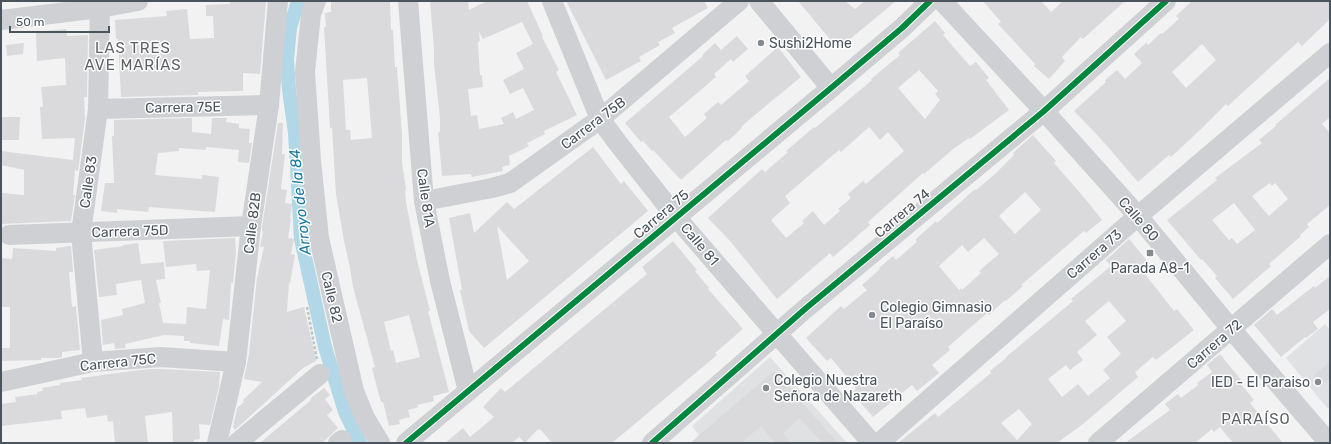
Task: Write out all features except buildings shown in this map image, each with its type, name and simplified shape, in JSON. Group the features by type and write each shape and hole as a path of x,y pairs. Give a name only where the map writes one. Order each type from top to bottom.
{"street":[{"path":"1,20 100,4 138,1"},
{"name":"Calle 82B","path":"218,443 236,362 251,226 269,106 278,1"},
{"name":"Calle 82","path":"316,1 311,14 305,72 311,160 319,238 354,391 365,418 380,443"},
{"name":"Calle 81A","path":"408,1 424,201 440,281 468,391"},
{"name":"Calle 81","path":"552,1 600,119 616,142 676,217 872,443"},
{"name":"Carrera 75B","path":"424,201 492,188 510,183 600,119 739,1"},
{"path":"759,1 831,88"},
{"name":"Carrera 75","path":"406,443 831,88 902,28 930,1"},
{"name":"Calle 80","path":"942,1 1044,111 1138,216 1231,329 1326,439"},
{"name":"Carrera 74","path":"652,443 804,309 1044,111 1166,1"},
{"name":"Calle 83","path":"93,362 82,233 98,109 100,4"},
{"name":"Carrera 73","path":"879,443 1138,216 1330,53"},
{"name":"Carrera 75E","path":"98,109 269,106"},
{"name":"Carrera 75D","path":"9,236 251,226"},
{"name":"Carrera 72","path":"1098,443 1330,244"},
{"name":"Carrera 75C","path":"1,382 93,362 161,357 236,362"},
{"path":"237,443 320,374"}],"shaded area":[{"name":"IED - El Paraiso","path":"1325,324 1330,330 1330,407 1328,409 1286,358"},
{"name":"Colegio Nuestra Señora de Nazareth","path":"770,357 847,443 705,443 692,426"}],"waterway":[{"name":"Arroyo de la 84","path":"298,1 290,28 287,59 289,90 295,133 301,239 325,347 345,412 360,443"}],"cycle path":[{"path":"406,443 831,88 902,28 930,1"},
{"path":"652,443 805,309 1044,111 1166,1"}],"place":[{"name":"Sushi2Home","path":"761,43"},
{"name":"Parada A8-1","path":"1150,253"},
{"name":"Colegio Gimnasio El Paraíso","path":"872,315"},
{"name":"IED - El Paraiso","path":"1318,382"},
{"name":"Colegio Nuestra Señora de Nazareth","path":"766,388"}],"district":[{"name":"LAS TRES AVE MARÍAS","path":"133,56"},
{"name":"PARAÍSO","path":"1256,419"}]}
